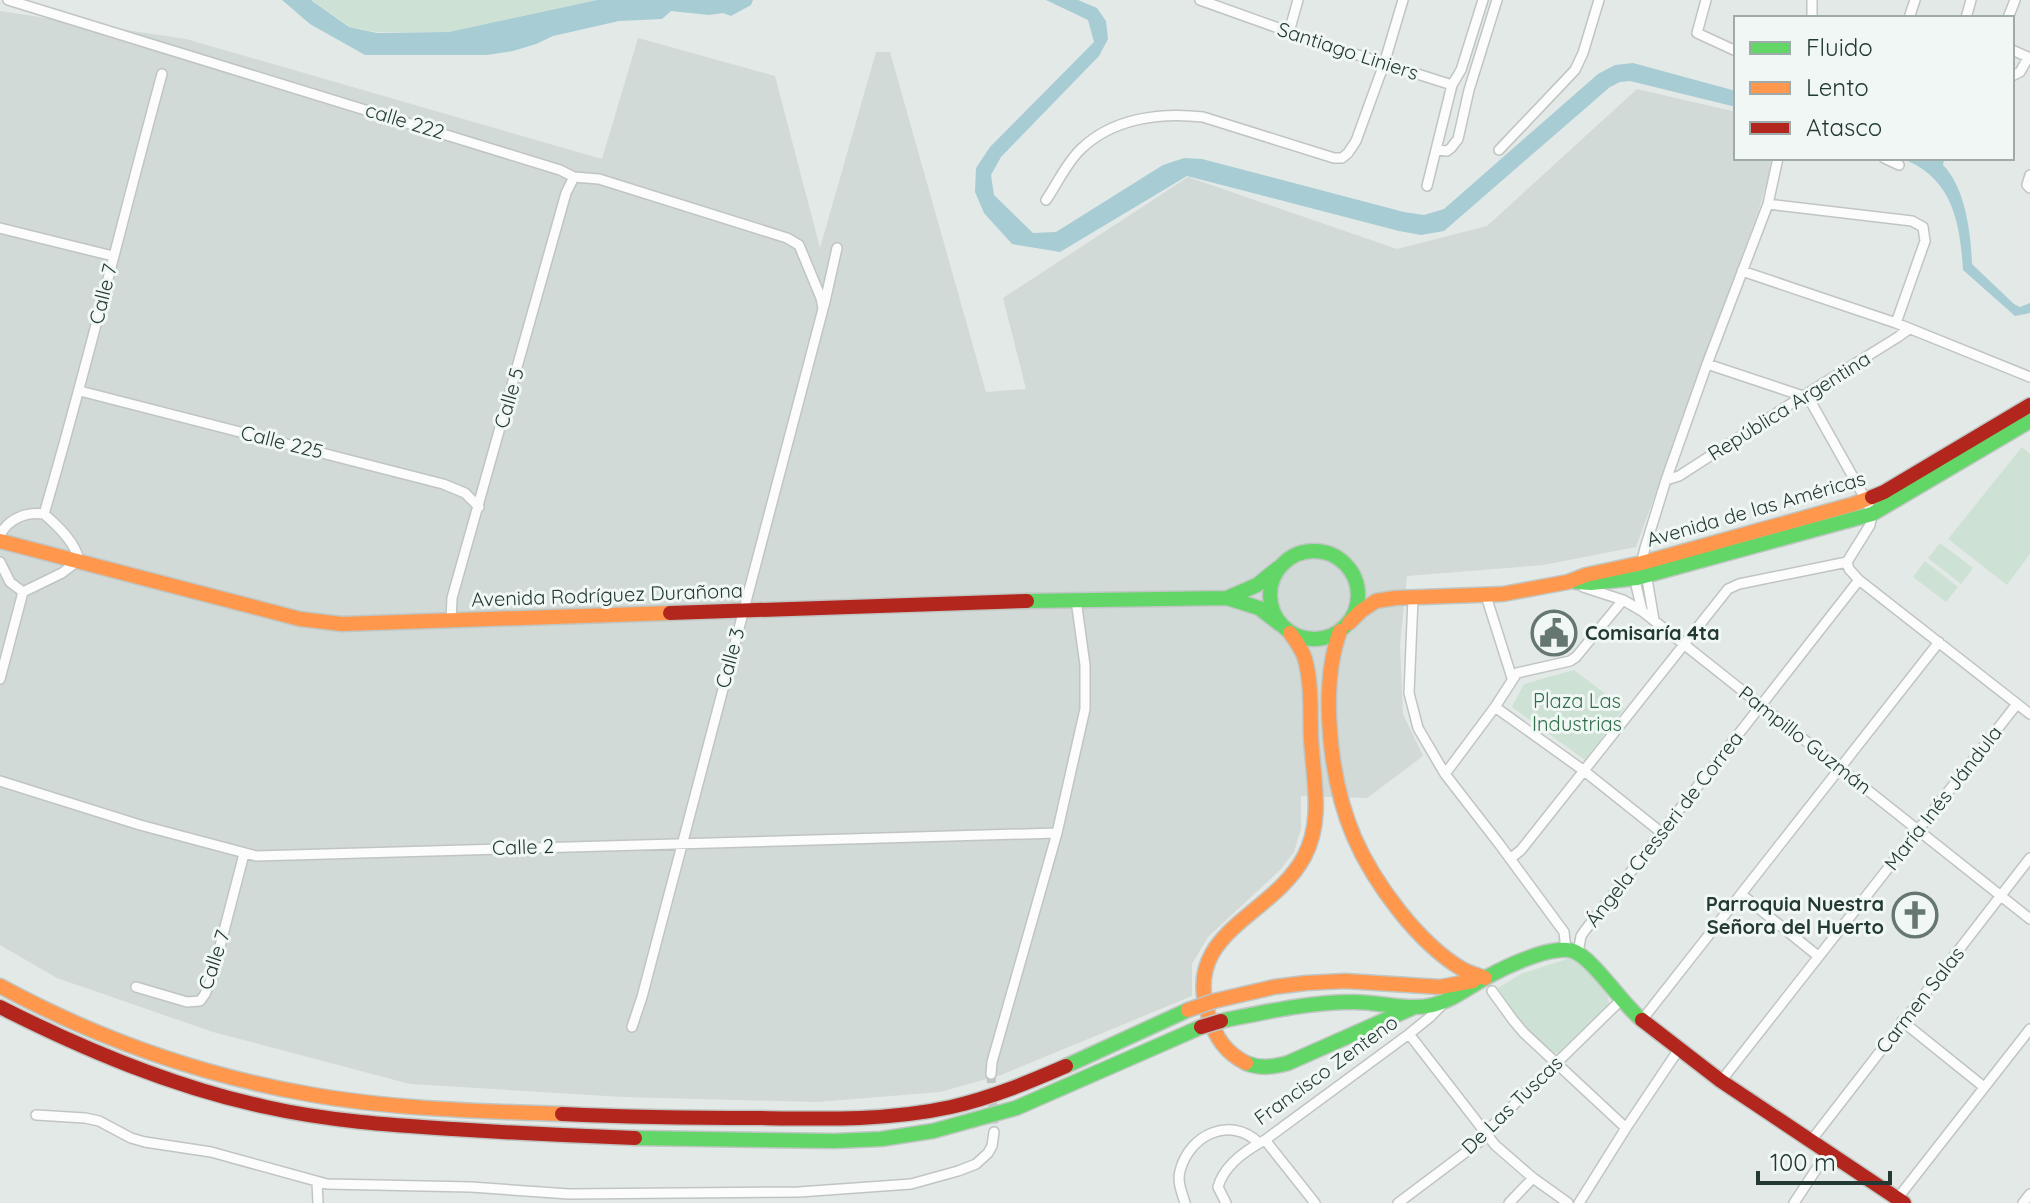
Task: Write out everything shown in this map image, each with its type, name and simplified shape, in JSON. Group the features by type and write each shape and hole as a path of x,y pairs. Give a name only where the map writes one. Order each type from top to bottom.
{"main road":[{"name":"Avenida de las Américas","path":"1869,507 1884,492 2030,405"},
{"name":"Avenida de las Américas","path":"1395,598 1486,596 1568,582 1586,575 1642,572 1869,507 2030,421"},
{"name":"Avenida Rodríguez Durañona","path":"0,541 313,622 342,624 1076,600 1227,598"},
{"path":"1227,598 1257,585 1291,557 1314,551 1337,557 1372,590 1395,598"},
{"path":"1282,565 1270,588 1270,602 1274,614 1303,654 1308,674 1314,833 1306,854 1289,878 1225,937 1210,956 1202,987 1208,1013 1215,1035 1230,1053 1250,1065 1270,1067 1413,1007"},
{"path":"1353,574 1358,599 1355,612 1344,627 1332,654 1329,674 1336,771 1345,812 1370,867 1418,931 1441,954 1488,985"},
{"path":"1227,598 1259,608 1286,629 1305,639 1317,640 1329,637 1376,601 1395,598"},
{"path":"0,1007 86,1049 194,1088 267,1107 344,1121 602,1138 841,1140 938,1130 989,1118 1201,1027 1249,1014 1298,1005 1355,1002 1413,1007 1433,1005 1488,985 1504,967 1554,950 1572,952 1592,965 1621,1000 1679,1049 1721,1081 1900,1201"},
{"path":"0,986 109,1037 210,1071 317,1095 388,1104 570,1116 862,1119 900,1116 999,1093 1188,1010 1274,987 1345,981 1440,987 1488,985"}],"street":[{"name":"calle 222","path":"8,0 443,133 574,177 599,179 787,238 799,245 823,309"},
{"name":"Santiago Liniers","path":"1200,0 1452,85"},
{"path":"1289,32 1298,0"},
{"path":"1046,200 1082,148 1106,130 1142,119 1185,115 1203,117 1342,158 1356,141 1403,0"},
{"path":"1427,186 1452,85 1461,70 1483,0"},
{"path":"1437,150 1447,151 1458,139 1469,90 1497,0"},
{"path":"1499,150 1575,70 1599,0"},
{"path":"1706,0 1697,33 1734,50"},
{"path":"2014,75 2020,72 2029,58"},
{"name":"Calle 7","path":"44,514 80,391 162,74"},
{"path":"1642,611 1637,593 1645,548 1707,364 1768,204 1778,160"},
{"path":"1888,160 1899,165"},
{"path":"2030,175 2027,185 2030,188"},
{"name":"Calle 5","path":"451,621 452,598 566,193 574,177"},
{"path":"1768,204 1912,221 1923,227 1925,241 1896,323"},
{"path":"0,228 113,256"},
{"name":"Calle 3","path":"632,1027 837,248"},
{"path":"1742,271 1896,323 2030,377"},
{"name":"República Argentina","path":"1666,480 1679,476 1909,329"},
{"path":"1510,859 1521,850 1728,589 1733,585 1847,562 1870,525 1869,507 1812,404 1803,396 1707,364"},
{"name":"Calle 225","path":"80,391 443,484 465,493 479,507"},
{"path":"0,535 18,517 44,514 72,544 79,560 62,573 23,592 0,679"},
{"path":"0,562 10,582 23,592"},
{"path":"1847,562 1859,580 2030,714"},
{"path":"1642,572 1654,620"},
{"name":"Ángela Cresseri de Correa","path":"1572,952 1581,936 1859,580"},
{"name":"Pampillo Guzmán","path":"1568,582 1623,600 1642,611 2030,919"},
{"path":"1486,596 1512,678"},
{"path":"1413,598 1411,704 1418,728 1445,774 1564,932 1572,952"},
{"path":"991,1074 1057,833 1085,709 1085,665 1076,600"},
{"path":"1445,774 1495,707 1512,678 1523,671 1573,659 1623,600"},
{"path":"1642,1020 1939,642"},
{"name":"María Inés Jándula","path":"1721,1081 2017,704"},
{"path":"1495,707 1583,770 1662,833"},
{"name":"Calle 2","path":"0,781 101,814 244,854 271,856 1057,833"},
{"name":"Calle 7","path":"136,987 187,1002 200,1001 212,977 244,854"},
{"name":"Carmen Salas","path":"1810,1142 2030,858"},
{"path":"1741,894 1818,956"},
{"path":"1488,985 1513,1020 1626,1128"},
{"name":"De Las Tuscas","path":"1398,1203 1486,1135 1621,1000"},
{"name":"Francisco Zenteno","path":"1226,1203 1218,1187 1228,1168 1250,1148 1409,1034 1446,1001"},
{"path":"1902,1021 1984,1087"},
{"path":"1900,1201 2030,1029"},
{"path":"1409,1034 1486,1135 1533,1178 1568,1203"},
{"path":"1579,1203 1679,1049"},
{"path":"36,1115 99,1121 145,1142 211,1152 317,1182 569,1194 799,1192 911,1184 976,1164 992,1146 994,1132"},
{"path":"1185,1203 1179,1179 1192,1146 1214,1132 1227,1129 1262,1142 1315,1203"},
{"path":"1794,1203 1827,1153"},
{"path":"1509,1203 1533,1178"},
{"path":"317,1182 318,1203"},
{"path":"799,1192 802,1203"},
{"path":"2023,1203 2030,1194"}],"shaded area":[{"path":"0,11 186,39 602,159 638,38 775,76 820,248 876,52 890,52 986,392 1026,389 1003,298 1188,177 1397,249 1487,226 1637,89 1734,112 1734,160 1771,160 1759,209 1636,547 1543,565 1407,576 1400,644 1403,714 1423,756 1367,798 1301,796 1301,829 1294,852 1280,870 1208,937 1192,964 1192,996 1001,1075 940,1092 817,1102 623,1097 410,1084 213,1032 57,978 0,945"}],"green space":[{"path":"312,0 596,0 449,32 377,32 350,27"},
{"path":"2022,447 2030,454 2030,554 2007,585 1948,539"},
{"path":"1940,543 1973,568 1961,584 1928,558"},
{"path":"1925,561 1958,587 1946,602 1913,577"},
{"name":"Plaza Las Industrias","path":"1574,670 1624,708 1585,760 1512,707 1524,684"},
{"path":"1570,958 1582,962 1607,992 1609,1004 1559,1053 1551,1053 1519,1021 1498,988 1521,974"}],"water":[{"path":"282,0 311,0 349,27 377,33 449,32 597,0 753,0 751,5 731,16 671,11 662,19 619,21 553,36 513,51 487,55 365,55 310,24"},
{"path":"1046,0 1078,0 1097,8 1106,21 1108,39 1099,56 1001,157 991,175 994,195 1033,233 1056,232 1163,165 1184,158 1202,159 1424,215 1444,209 1598,74 1615,65 1633,63 1734,90 1734,107 1630,81 1620,82 1610,87 1444,231 1421,235 1399,231 1187,176 1060,252 1012,244 984,213 975,192 976,168 990,147 1094,42 1088,20"},
{"path":"1904,160 1944,160 1943,165 1951,174 1962,198 1972,264 2014,304 2020,307 2030,303 2030,313 2015,316 1963,270 1959,234 1950,202 1942,188 1918,166"}],"tunnel":[{"path":"991,1074 994,1132"}],"traffic: fast":[{"path":"1576,582 1637,578 1872,514 2030,421"},
{"path":"1314,551 1331,554 1345,564 1355,578 1358,595 1355,612 1345,626 1331,636 1314,639 1297,636 1283,626 1273,612 1270,595 1273,578 1283,564 1297,554 1314,551"},
{"path":"1227,598 1257,585 1278,568"},
{"path":"1027,601 1227,598 1259,608 1281,625"},
{"path":"1221,1021 1320,1004 1433,1005 1514,964 1558,950 1581,955 1642,1020"},
{"path":"1246,1063 1267,1067 1288,1063 1412,1008"},
{"path":"1066,1066 1188,1010"},
{"path":"635,1138 834,1141 881,1139 933,1131 1016,1108 1201,1027"}],"traffic: slow":[{"path":"1349,623 1376,601 1503,594 1568,582 1872,497"},
{"path":"0,541 300,619 342,624 670,613"},
{"path":"1340,631 1330,679 1330,734 1339,789 1354,837 1385,892 1414,928 1446,958 1485,978"},
{"path":"1246,1063 1227,1050 1215,1032 1203,988 1207,965 1218,945 1289,878 1304,857 1314,828 1316,799 1309,679 1304,655 1290,633"},
{"path":"1214,1001 1306,983 1345,981 1440,987 1473,981"},
{"path":"0,986 111,1038 188,1065 268,1086 402,1106 562,1114"},
{"path":"1188,1010 1214,1001"}],"traffic: jam":[{"path":"1872,497 2030,405"},
{"path":"670,613 1027,601"},
{"path":"0,1007 130,1066 197,1089 266,1107 383,1124 635,1138"},
{"path":"1642,1020 1721,1081 1904,1203"},
{"path":"1201,1027 1221,1021"},
{"path":"562,1114 806,1119 903,1115 981,1099 1066,1066"}],"place":[{"name":"Comisaría 4ta","path":"1554,633"},
{"name":"Parroquia Nuestra Señora del Huerto","path":"1915,915"}]}
